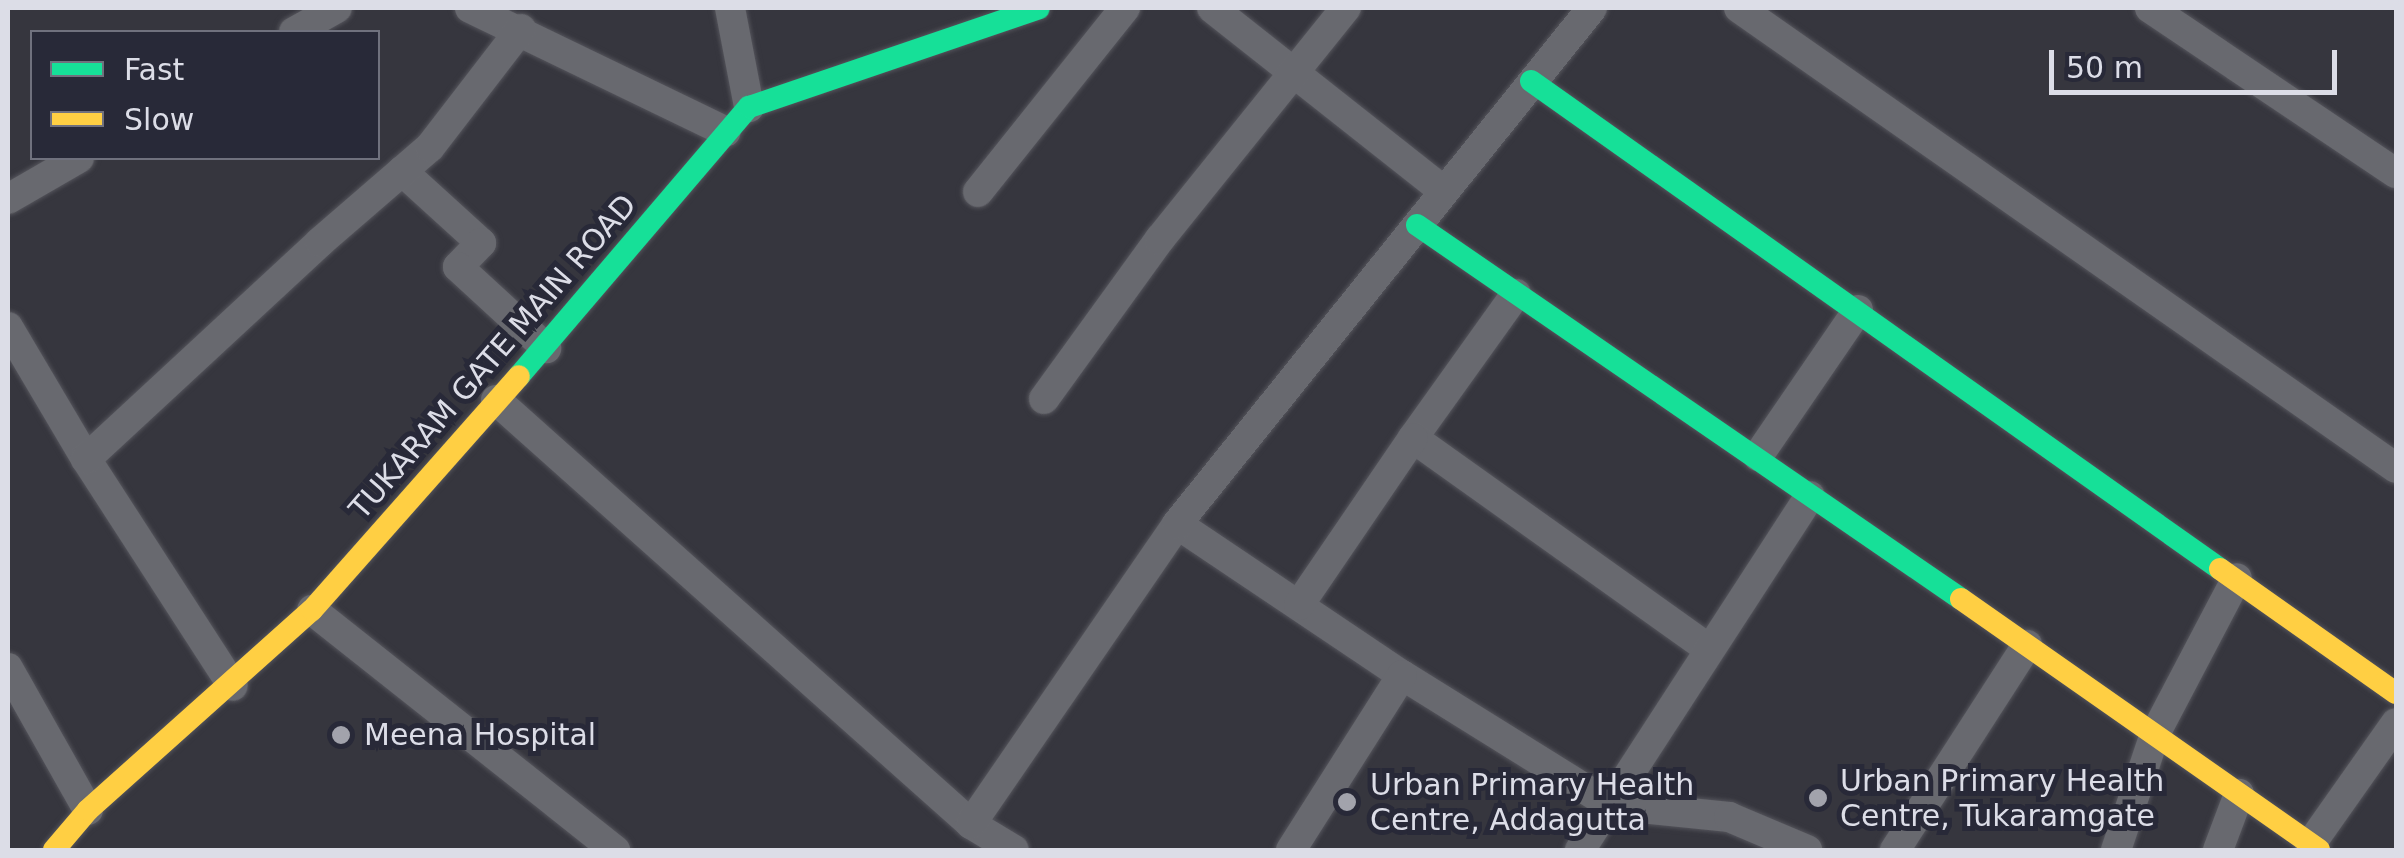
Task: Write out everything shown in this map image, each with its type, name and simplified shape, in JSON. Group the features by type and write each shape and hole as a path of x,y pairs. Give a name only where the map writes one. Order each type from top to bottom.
{"street":[{"path":"298,30 337,8"},
{"path":"470,8 521,28 726,132"},
{"path":"730,8 750,108"},
{"name":"TUKARAM GATE MAIN ROAD","path":"54,850 88,810 232,686 312,610 546,348 750,108 1031,14 1039,8"},
{"path":"978,192 1125,8"},
{"path":"1212,8 1444,192"},
{"path":"1044,399 1160,239 1346,8"},
{"path":"971,824 1177,524 1592,8"},
{"path":"1739,8 2396,468"},
{"path":"2150,8 2396,173"},
{"path":"86,459 430,147 521,28"},
{"path":"1531,81 2396,692"},
{"path":"8,199 76,160"},
{"path":"402,171 482,243 458,267 546,348"},
{"path":"1417,226 1758,456 2315,848 2396,723"},
{"path":"1298,604 1516,294"},
{"path":"1758,456 1858,310"},
{"path":"8,327 86,459 232,686"},
{"path":"496,400 971,824 1014,850"},
{"path":"1413,438 1710,649"},
{"path":"1580,850 1810,496"},
{"path":"1177,524 1402,675 1611,805 1729,818 1807,850"},
{"path":"2116,850 2156,734 2237,578"},
{"path":"312,610 615,850"},
{"path":"1896,850 2027,645"},
{"path":"8,668 88,810"},
{"path":"1291,850 1402,675"},
{"path":"2218,850 2238,794"}],"traffic: fast":[{"path":"519,376 749,107 1039,8"},
{"path":"1531,81 2220,569"},
{"path":"1417,225 1961,599"}],"traffic: slow":[{"path":"54,850 88,810 312,610 519,376"},
{"path":"2220,569 2396,693"},
{"path":"1961,599 2319,850"}],"place":[{"name":"Meena Hospital","path":"341,735"},
{"name":"Urban Primary Health Centre, Tukaramgate","path":"1818,798"},
{"name":"Urban Primary Health Centre, Addagutta","path":"1347,802"}]}
